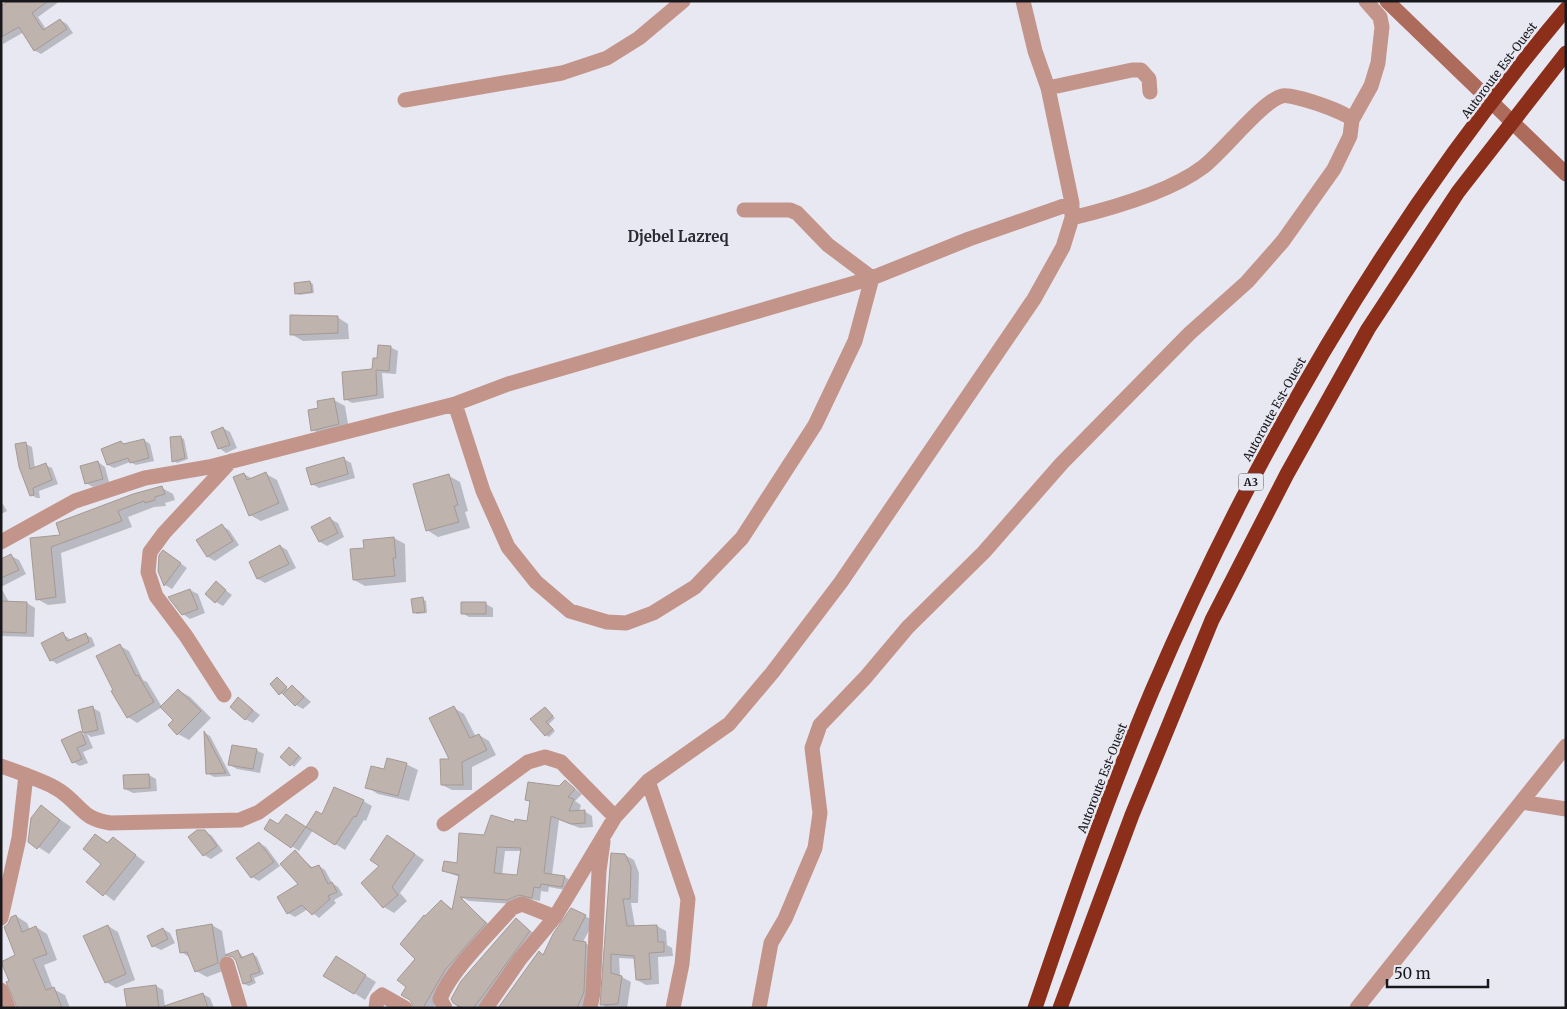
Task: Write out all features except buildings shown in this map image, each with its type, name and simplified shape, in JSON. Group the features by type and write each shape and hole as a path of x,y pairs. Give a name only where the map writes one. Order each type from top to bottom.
{"highway":[{"name":"Autoroute Est-Ouest","path":"1035,1008 1120,768 1148,700 1190,605 1262,459 1349,307 1425,194 1535,45 1566,9"},
{"name":"A3","path":"1060,1008 1132,815 1212,620 1286,474 1368,329 1442,216 1464,184 1566,53"}],"main road":[{"path":"1387,1 1566,174"}],"street":[{"path":"405,100 562,73 607,58 639,38 683,1"},
{"path":"486,1008 520,958 555,917 615,817 648,781 729,724 778,666 846,574 1034,299 1063,247 1072,211 1048,88 1035,51 1023,1"},
{"path":"759,1008 771,942 785,919 815,848 820,813 812,748 820,725 865,678 908,628 984,552 1062,462 1190,333 1247,282 1283,241 1334,168 1350,136 1352,120 1371,86 1378,63 1382,27 1380,17 1366,1"},
{"path":"1048,88 1132,70 1141,70 1149,79 1150,92"},
{"path":"1,542 75,501 145,478 232,460 455,404 508,384 872,278 969,239 1072,211 1114,208 1156,191 1201,169 1214,158 1236,133 1279,96 1290,96 1341,111 1352,120"},
{"path":"744,210 790,210 797,213 828,245 872,278"},
{"path":"455,404 483,491 508,547 536,582 570,611 607,622 626,623 653,613 695,587 742,538 815,425 855,341 872,278"},
{"path":"224,695 186,636 156,596 148,572 150,552 159,539 232,460"},
{"path":"1358,1008 1566,746"},
{"path":"444,824 528,762 545,757 561,762 615,817"},
{"path":"1,766 51,784 68,796 82,813 88,817 110,823 240,820 259,812 311,774"},
{"path":"1,918 19,838 26,775"},
{"path":"648,781 688,900 682,964 673,1008"},
{"path":"1521,802 1566,809"},
{"path":"590,1008 593,993 599,871 604,836"},
{"path":"445,1008 440,999 444,992 470,955 512,908 522,904 555,917"},
{"path":"226,964 240,1008"},
{"path":"1,990 8,1008"},
{"path":"376,1008 378,999 382,995 405,1008"}],"district":[{"name":"Djebel Lazreq","path":"678,236"}]}
